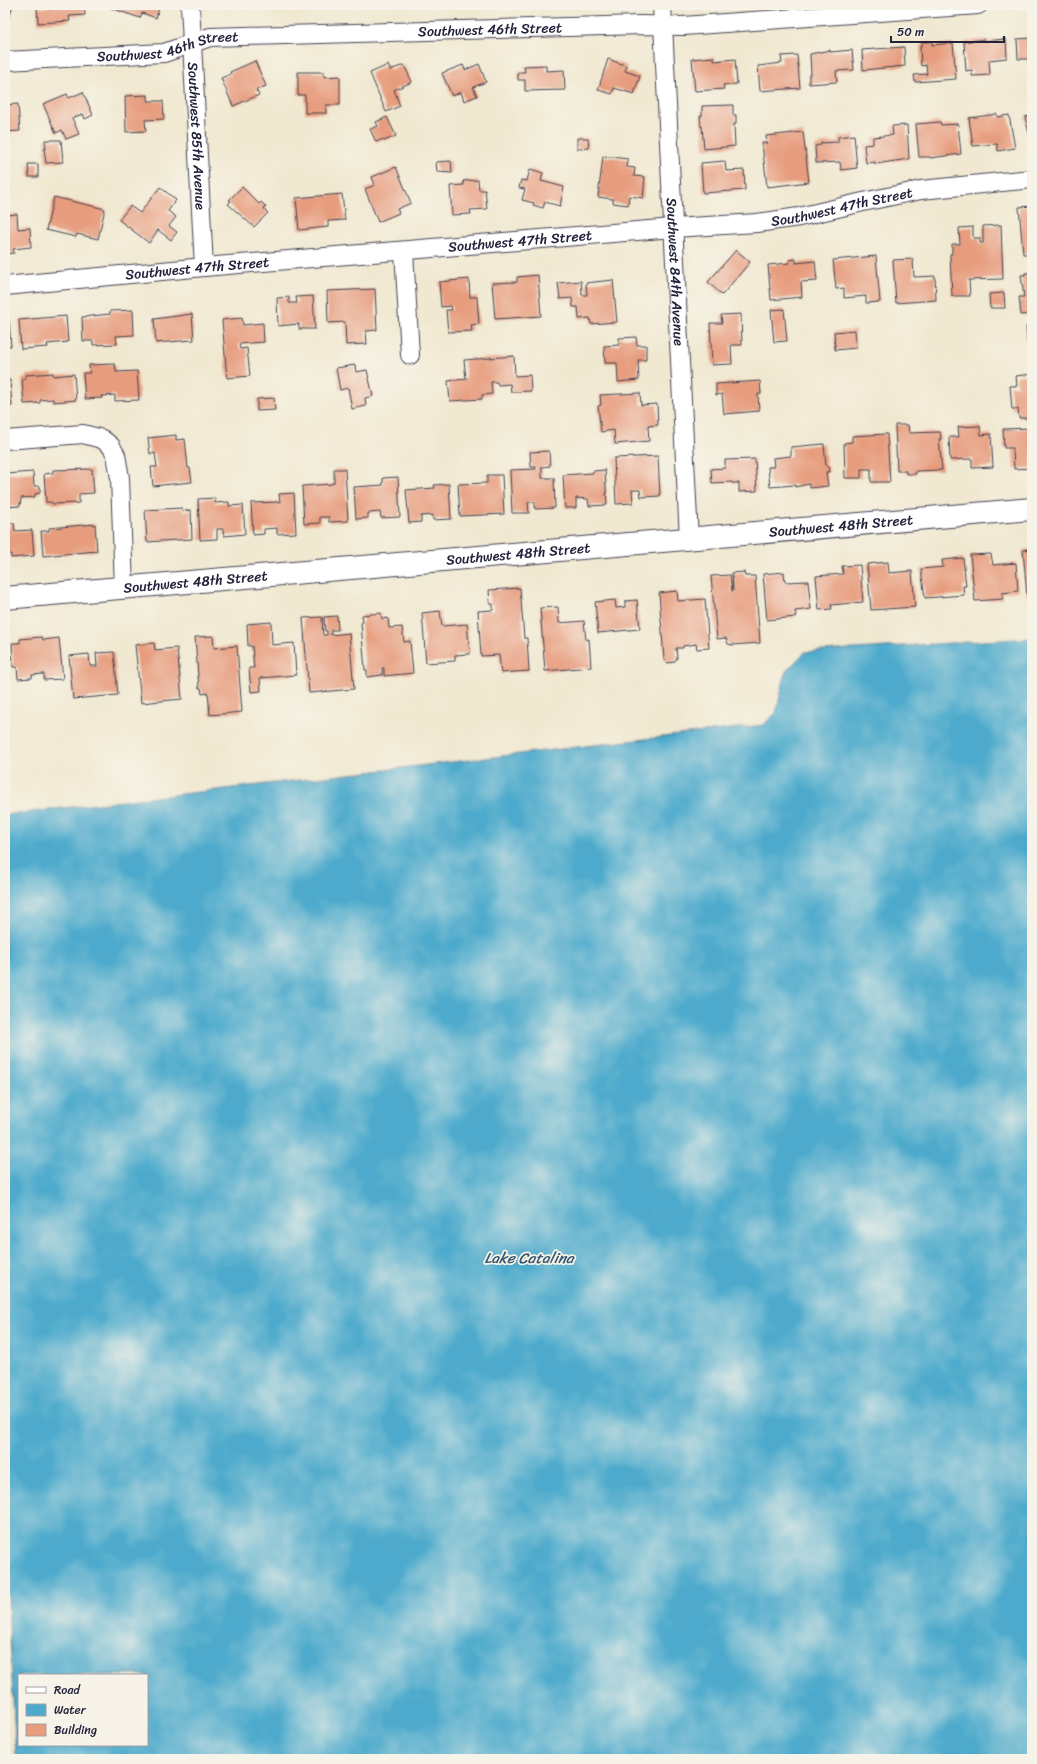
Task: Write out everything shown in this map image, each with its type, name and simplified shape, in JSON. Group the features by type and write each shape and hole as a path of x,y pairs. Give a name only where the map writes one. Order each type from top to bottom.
{"street":[{"name":"Southwest 85th Avenue","path":"190,5 204,267"},
{"name":"Southwest 84th Avenue","path":"662,5 672,228 689,539"},
{"name":"Southwest 46th Street","path":"5,61 164,53 210,37 683,26 978,5"},
{"name":"Southwest 47th Street","path":"5,286 204,267 672,228 776,221 921,190 1032,179"},
{"path":"404,251 410,355"},
{"path":"5,440 83,434 102,439 111,446 116,455 120,478 124,588"},
{"name":"Southwest 48th Street","path":"5,598 1032,509"}],"water":[{"name":"Lake Catalina","path":"1032,638 1032,1759 16,1759 5,1541 5,815 763,725 776,713 786,671 805,652"}],"building":[{"path":"5,5 13,5 8,20 5,19"},
{"path":"48,5 84,5 85,15 69,16 70,21 38,23 37,8 48,7"},
{"path":"109,5 160,5 156,18 142,13 140,18 108,7"},
{"path":"1032,38 1032,78 1030,78 1028,59 1018,59 1017,39"},
{"path":"984,39 984,41 1006,39 1007,58 989,60 990,75 972,76 972,70 966,71 964,42"},
{"path":"922,42 932,42 932,45 953,43 956,79 915,82 914,75 927,74 926,65 921,66 920,46 922,45"},
{"path":"904,47 905,66 863,70 862,50"},
{"path":"830,50 830,52 852,50 854,70 836,71 837,82 809,84 809,74 811,74 810,54"},
{"path":"797,55 800,88 760,91 758,66 782,63 781,56"},
{"path":"714,57 714,61 735,59 737,84 723,85 724,89 695,91 692,59"},
{"path":"608,59 627,66 625,71 640,76 634,94 614,88 612,94 598,90"},
{"path":"255,61 266,86 256,90 259,95 233,106 221,78 231,74 230,72"},
{"path":"479,64 486,82 473,87 477,96 464,101 461,92 452,96 442,73 463,65 465,70"},
{"path":"388,65 390,70 404,65 412,82 394,90 400,106 386,112 370,73"},
{"path":"546,65 546,71 564,70 565,90 525,91 525,80 518,80 518,72 525,72 524,66"},
{"path":"298,72 324,72 324,77 340,76 340,105 326,105 326,113 305,113 305,95 298,95"},
{"path":"83,92 93,115 85,119 83,114 72,118 79,134 66,139 62,130 56,133 43,104 67,94 69,98"},
{"path":"148,95 148,101 163,101 164,119 145,120 146,131 126,132 125,96"},
{"path":"18,104 20,131 5,132 5,105"},
{"path":"733,105 733,115 736,115 736,124 734,124 735,146 704,149 700,116 702,116 702,106"},
{"path":"997,114 997,117 1009,115 1015,148 998,151 997,144 973,146 969,118"},
{"path":"1032,115 1032,142 1031,142 1025,117"},
{"path":"387,117 396,136 384,141 383,139 376,142 370,129 378,126 376,122"},
{"path":"940,122 941,125 958,124 961,154 930,158 919,157 916,124"},
{"path":"907,125 909,159 875,164 875,162 866,163 864,145 873,144 873,137 893,135 892,126"},
{"path":"803,132 809,182 767,187 762,143 767,143 766,136"},
{"path":"854,135 857,168 841,170 840,162 816,163 815,146 821,145 821,143 838,142 838,137"},
{"path":"577,138 588,138 589,148 577,149"},
{"path":"45,140 61,140 63,162 46,163 44,149 46,149"},
{"path":"603,156 628,159 627,167 635,168 634,176 645,177 643,198 629,196 628,205 613,203 613,199 598,197"},
{"path":"451,161 452,173 437,172 436,162"},
{"path":"725,161 726,171 744,170 745,190 703,193 701,163"},
{"path":"28,164 38,164 38,177 29,177"},
{"path":"396,167 411,203 397,209 399,213 378,222 365,189 375,185 372,177"},
{"path":"530,169 543,173 541,181 564,187 560,206 545,202 543,208 533,205 534,203 522,200 525,189 519,188 521,180 527,181"},
{"path":"478,180 479,190 485,190 487,209 470,210 471,214 452,215 450,186 464,185 463,181"},
{"path":"160,187 176,200 168,211 176,217 169,226 177,232 171,240 158,230 149,243 119,220 130,206 140,213"},
{"path":"242,187 259,204 261,202 266,207 264,209 268,213 254,227 228,204 231,201 229,200"},
{"path":"342,194 345,220 328,221 328,227 299,230 296,198"},
{"path":"54,197 105,209 98,239 77,234 76,237 46,230"},
{"path":"1032,206 1032,254 1023,254 1019,207"},
{"path":"17,214 18,229 30,228 31,247 13,249 14,253 5,254 5,215"},
{"path":"1001,225 1003,279 969,280 970,296 952,296 950,254 952,254 952,244 960,244 959,228 973,227 973,238 980,238 980,243 983,243 983,226"},
{"path":"736,250 750,262 722,295 708,282"},
{"path":"876,256 880,302 866,303 866,296 844,298 844,288 836,289 833,260"},
{"path":"796,259 796,263 815,261 817,281 801,282 802,297 771,300 768,265 789,263 789,260"},
{"path":"913,259 914,277 935,276 936,300 896,303 893,260"},
{"path":"1025,273 1032,273 1032,314 1021,315 1019,297 1024,297 1021,275 1025,275"},
{"path":"538,275 541,316 495,319 492,283 517,282 517,277"},
{"path":"469,279 470,297 477,297 479,324 471,325 472,331 448,332 446,310 452,310 451,306 441,307 439,282"},
{"path":"613,280 617,322 591,324 590,318 579,319 578,307 573,307 572,298 560,299 558,283 581,281 582,295 587,295 586,283"},
{"path":"375,289 377,330 366,331 367,344 346,345 345,322 328,323 327,291"},
{"path":"1004,293 1005,308 990,308 989,294"},
{"path":"313,296 315,329 299,329 299,324 278,326 277,298 289,297 289,303 297,303 296,297"},
{"path":"784,309 787,341 774,342 771,310"},
{"path":"133,310 134,335 116,336 117,344 93,345 93,341 83,341 82,317 110,314 110,311"},
{"path":"192,314 194,340 156,343 154,319"},
{"path":"741,314 742,345 731,345 732,364 712,365 710,323 722,323 721,315"},
{"path":"66,316 68,342 47,344 48,347 21,349 19,320"},
{"path":"242,318 243,325 263,323 264,342 239,344 240,349 247,348 250,376 227,378 222,320"},
{"path":"9,321 11,346 5,346 5,322"},
{"path":"1032,326 1032,366 1029,366 1026,327"},
{"path":"855,330 856,348 835,350 834,332"},
{"path":"636,337 637,345 646,345 646,360 638,360 639,380 618,382 617,363 605,363 604,346 619,345 619,338"},
{"path":"514,356 515,376 530,375 531,391 511,392 510,384 498,385 497,382 491,382 492,394 482,395 482,399 450,401 448,381 466,379 464,360"},
{"path":"115,364 116,372 137,371 139,400 115,401 115,395 101,396 102,398 85,399 83,373 90,373 89,365"},
{"path":"355,365 356,372 367,370 373,396 365,398 366,406 352,409 348,388 340,390 336,368"},
{"path":"53,373 53,376 74,374 76,400 53,402 53,399 40,400 40,403 24,404 22,379 26,378 26,375"},
{"path":"1032,374 1032,418 1019,418 1018,409 1012,409 1010,386 1017,386 1016,376"},
{"path":"5,380 10,380 12,406 5,407"},
{"path":"760,381 761,394 758,394 759,411 724,414 722,394 716,395 716,384"},
{"path":"640,393 641,405 657,404 658,425 648,426 649,441 615,444 614,430 601,432 598,406 601,405 600,395"},
{"path":"274,398 275,410 257,411 257,399"},
{"path":"895,425 908,425 909,433 940,432 941,439 939,439 942,470 916,471 916,474 906,474 906,471 897,471"},
{"path":"980,426 981,435 991,434 993,467 972,468 972,459 950,460 949,437 959,437 958,427"},
{"path":"1032,428 1032,468 1014,469 1013,448 1004,448 1003,429"},
{"path":"887,434 890,482 871,482 871,469 861,469 861,478 845,478 844,443 852,442 852,436"},
{"path":"176,435 176,440 185,439 188,468 190,468 192,482 153,486 151,467 157,467 155,453 150,454 148,438"},
{"path":"824,444 826,466 828,466 829,472 826,472 828,486 810,488 809,484 795,487 795,485 770,487 768,467 774,467 773,458 791,456 791,447"},
{"path":"549,451 550,466 542,467 542,478 554,478 555,508 535,509 535,502 528,502 529,513 512,513 510,470 536,469 536,467 531,467 530,452"},
{"path":"658,456 660,496 641,497 640,490 632,490 633,503 616,504 614,458"},
{"path":"755,459 757,491 739,492 739,483 712,483 711,469 725,468 725,460"},
{"path":"92,469 94,493 79,494 79,503 53,504 51,502 46,502 44,474 53,473 53,470"},
{"path":"334,469 345,469 348,521 329,522 329,517 320,517 320,523 304,524 302,486 334,483"},
{"path":"605,470 607,505 589,506 588,499 576,498 576,508 565,508 563,475 593,473 593,471"},
{"path":"33,472 34,486 40,486 40,493 35,494 35,497 21,498 20,506 5,507 5,474"},
{"path":"487,475 502,475 504,514 460,516 458,484 487,483"},
{"path":"398,477 400,517 381,518 380,512 368,513 368,518 356,519 354,487 383,485 383,478"},
{"path":"449,484 451,519 433,520 433,515 421,516 421,522 409,523 406,490 435,488 434,485"},
{"path":"294,493 296,533 277,534 277,528 264,529 264,534 253,535 251,503 280,502 279,494"},
{"path":"215,498 215,503 229,502 229,506 243,505 245,534 224,536 223,529 217,529 217,539 200,540 198,499"},
{"path":"182,508 182,511 191,510 192,539 147,542 145,510"},
{"path":"9,523 14,523 15,531 32,530 34,556 11,558 11,554 5,554 5,529 9,529"},
{"path":"95,524 97,551 43,556 41,531 49,531 49,528"},
{"path":"1032,549 1032,596 1027,596 1023,550"},
{"path":"991,554 993,565 1016,563 1018,591 1002,593 1003,599 975,601 970,555"},
{"path":"963,558 966,586 963,586 964,595 925,598 921,569 943,567 942,560"},
{"path":"888,562 889,573 912,571 915,607 871,610 867,564"},
{"path":"860,565 863,602 831,605 832,609 819,610 816,576 843,574 842,566"},
{"path":"744,572 745,576 755,576 760,643 732,645 728,644 726,638 717,639 711,576 730,575 733,591 732,573"},
{"path":"784,572 785,582 808,581 811,609 795,611 796,617 767,620 763,574"},
{"path":"520,588 524,638 527,638 529,671 501,673 499,655 481,656 478,611 493,610 493,604 490,604 489,590"},
{"path":"677,591 678,601 705,599 709,648 697,649 696,644 683,646 683,648 676,648 677,658 674,662 668,663 664,659 659,593"},
{"path":"615,600 616,608 625,607 625,601 637,600 640,629 598,633 595,602"},
{"path":"558,607 559,623 584,621 586,640 589,639 591,667 545,671 540,608"},
{"path":"440,611 442,626 467,624 470,654 455,655 455,661 426,663 422,613"},
{"path":"381,613 382,619 388,618 389,628 402,627 404,642 410,641 413,673 384,676 384,668 382,668 382,675 367,677 367,670 365,670 361,623 363,622 362,615"},
{"path":"337,616 338,630 331,630 331,635 349,633 354,689 309,693 303,618 322,617 323,635 327,635 327,631 325,631 324,617"},
{"path":"271,622 272,645 294,643 296,675 260,678 261,691 251,692 249,668 254,668 252,646 248,646 247,624"},
{"path":"213,636 214,648 237,646 242,712 210,715 208,693 202,694 201,688 199,688 195,637"},
{"path":"42,637 43,640 59,638 63,679 44,680 44,674 32,675 32,678 18,679 17,667 13,667 12,643 20,643 20,639"},
{"path":"154,643 155,650 177,648 182,699 141,703 135,645"},
{"path":"114,652 118,695 73,699 69,656 89,654 90,666 97,666 96,653"}]}
